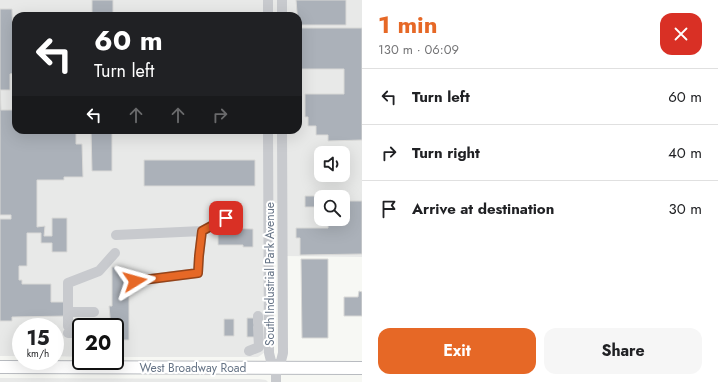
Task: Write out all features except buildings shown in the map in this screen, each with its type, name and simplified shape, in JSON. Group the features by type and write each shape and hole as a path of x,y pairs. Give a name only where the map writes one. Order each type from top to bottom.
{"main road":[{"name":"West Broadway Road","path":"0,367 362,368"}],"street":[{"path":"268,0 268,12"},
{"path":"282,0 282,12"},
{"name":"South Industrial Park Avenue","path":"268,134 269,353 271,361 276,368 281,361 283,353 282,134"},
{"path":"116,234 202,231 226,218"},
{"path":"135,281 198,273 202,231"},
{"path":"72,330 68,329 68,283 100,271 115,253"},
{"path":"68,312 94,312"},
{"path":"249,351 259,347 258,322"},
{"path":"276,368 276,382"}],"shaded area":[{"path":"0,0 362,0 362,257 285,256 285,203 265,203 265,352 258,357 124,357 124,318 72,318 72,357 64,356 64,318 12,318 12,356 0,356"},
{"path":"0,378 259,379 266,380 268,382 0,382"}],"route":[{"path":"135,281 198,273 202,231 226,218"}]}
